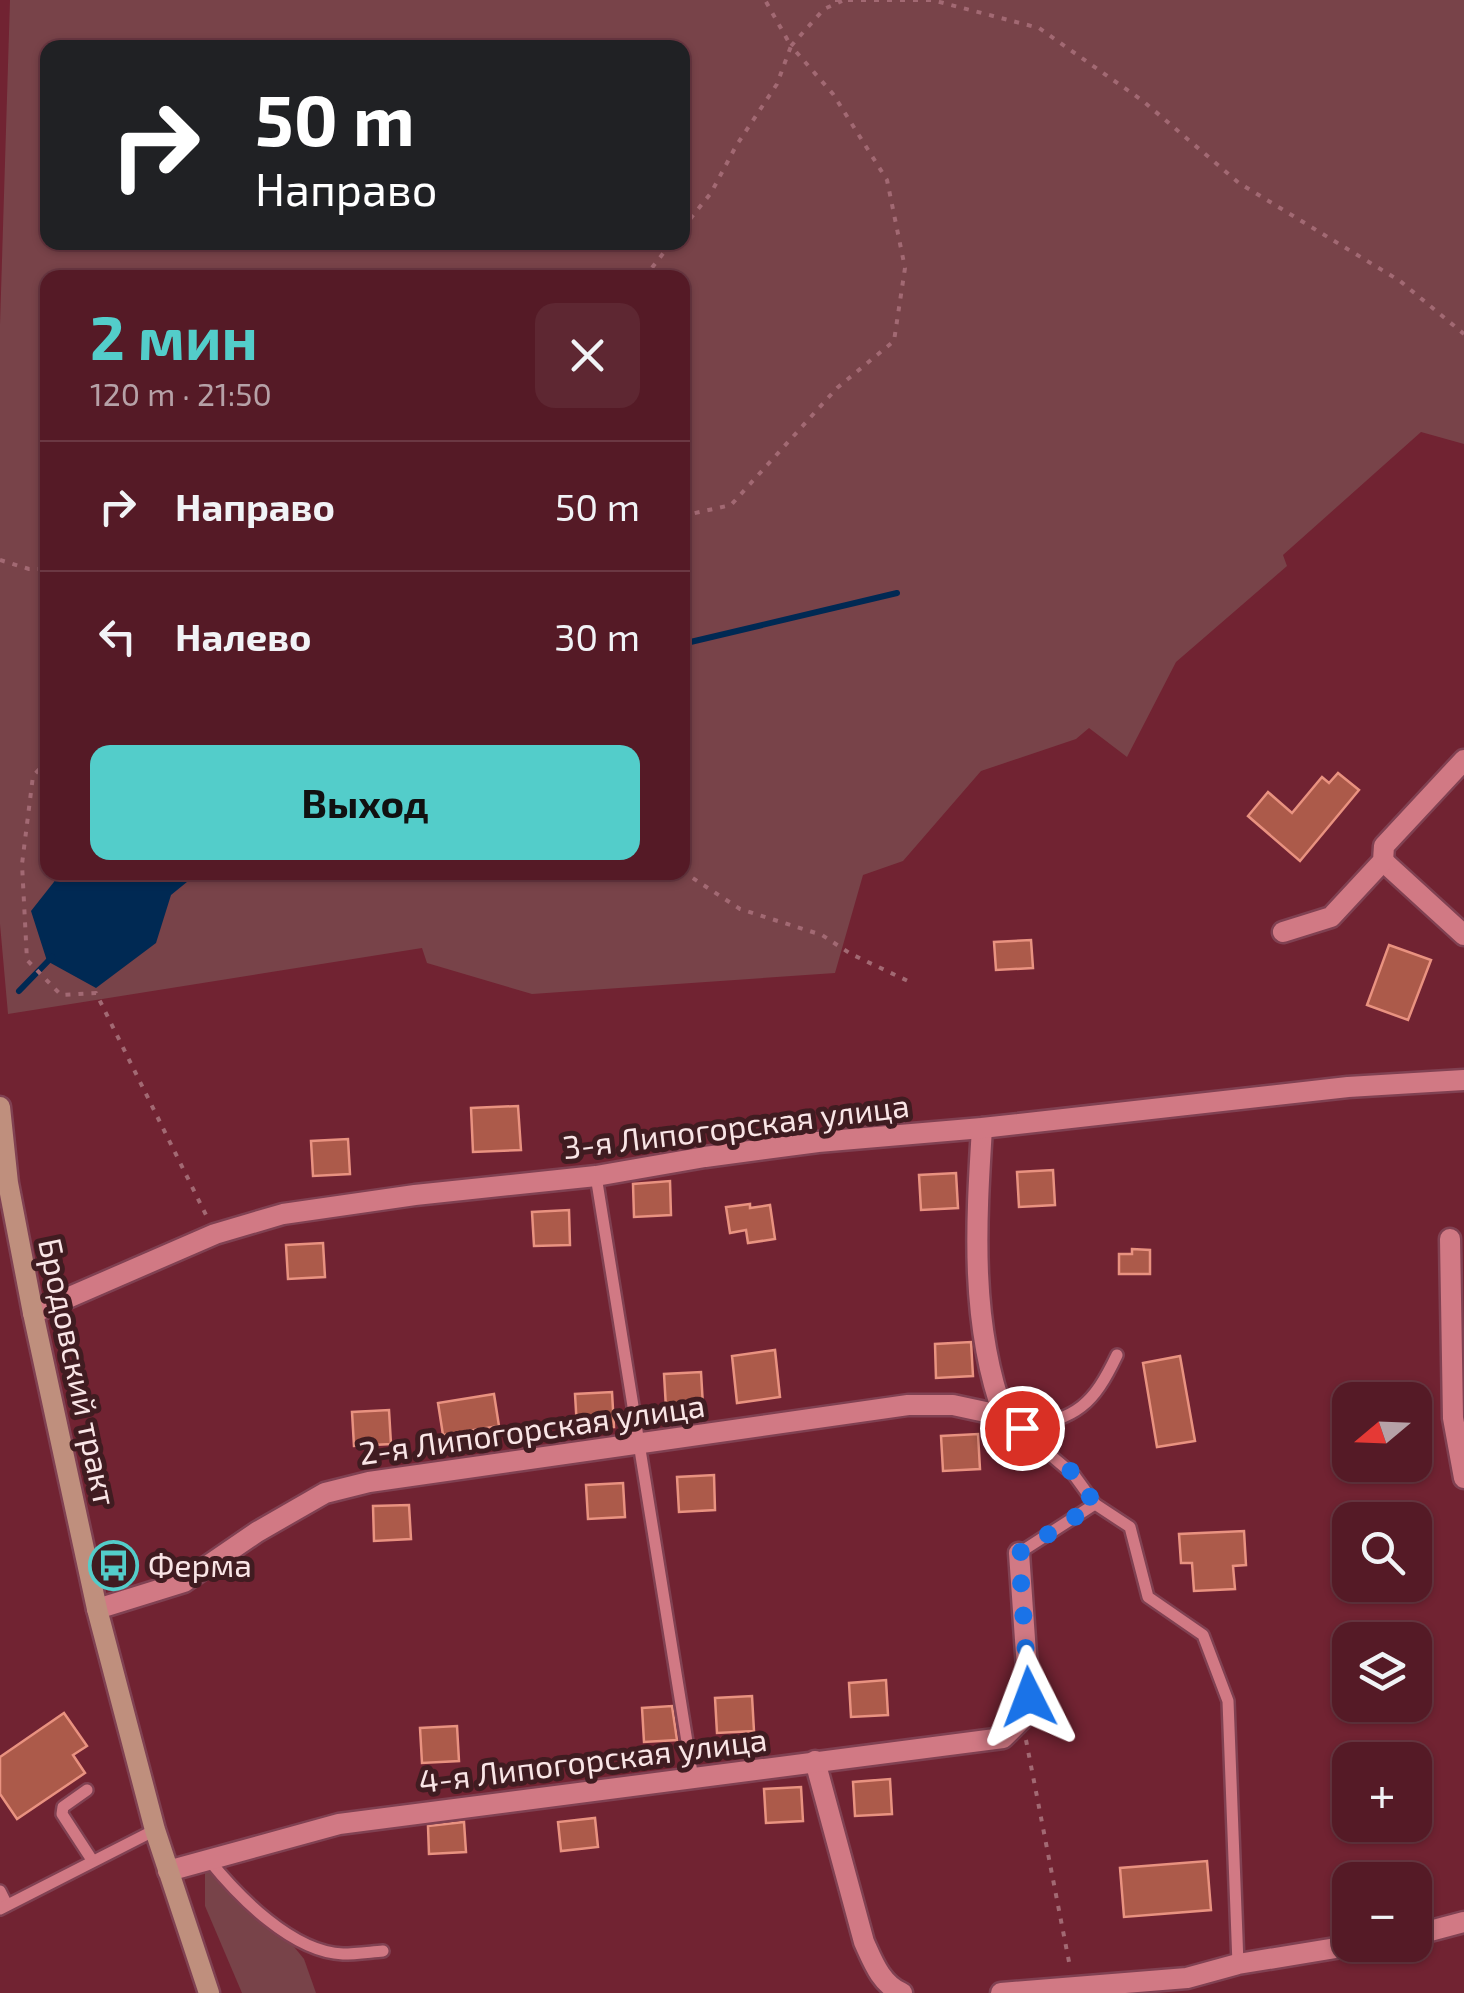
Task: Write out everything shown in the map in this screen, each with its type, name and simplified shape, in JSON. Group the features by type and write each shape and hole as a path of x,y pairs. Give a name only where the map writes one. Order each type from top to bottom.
{"street":[{"path":"1283,932 1330,917 1383,861 1384,846 1464,760"},
{"path":"1383,861 1464,936"},
{"name":"3-я Липогорская улица","path":"33,1312 215,1234 283,1214 596,1176 705,1156 799,1145 1348,1088 1464,1080"},
{"name":"Бродовский тракт","path":"0,1107 8,1183 97,1609 155,1830 209,1993"},
{"path":"982,1128 977,1199 981,1320 994,1390 1004,1416"},
{"path":"1450,1239 1453,1418 1464,1478"},
{"name":"2-я Липогорская улица","path":"97,1609 184,1582 257,1532 325,1493 368,1482 908,1405 953,1405 1004,1416"},
{"path":"1019,1553 1029,1697 1022,1719"},
{"name":"4-я Липогорская улица","path":"168,1870 339,1824 815,1761 974,1744 1003,1738 1022,1719"},
{"path":"815,1761 864,1942 876,1969 893,1989 902,1993"},
{"path":"1432,1930 1464,1922"},
{"path":"1001,1993 1187,1978 1238,1964 1332,1949"}],"lane":[{"path":"596,1176 693,1778"},
{"path":"1022,1428 1049,1423 1074,1412 1099,1392 1117,1355"},
{"path":"1004,1416 1074,1474 1095,1504 1130,1527 1148,1598 1203,1635 1228,1700 1238,1964"},
{"path":"1019,1553 1095,1504"},
{"path":"87,1790 63,1808 62,1814 92,1860"},
{"path":"0,1891 4,1907 155,1830"},
{"path":"209,1860 234,1891 288,1934 314,1948 340,1954 382,1950"}],"path":[{"path":"690,514 731,505 837,388 894,341 905,268 887,180 833,94 791,46 765,0"},
{"path":"835,0 932,0 1039,28 1143,102 1239,183 1400,281 1464,334"},
{"path":"690,219 711,194 736,146 777,84 791,46 824,8 844,0"},
{"path":"650,270 666,250"},
{"path":"0,560 30,570 40,569"},
{"path":"40,769 33,776 22,864 27,960 61,995 96,993 215,1234"},
{"path":"690,876 740,909 822,935 850,954 910,982"},
{"path":"1022,1719 1074,1986"}],"shaded area":[{"path":"10,0 1464,0 1464,444 1421,432 1283,555 1287,566 1176,662 1127,757 1089,728 1076,739 981,771 903,861 863,875 835,973 532,994 427,963 422,948 8,1014 0,924 0,325"},
{"path":"205,1868 255,1899 304,1959 316,1993 242,1993 205,1906"}],"water":[{"path":"55,880 189,880 171,895 156,943 96,988 47,961 31,911"}],"building":[{"path":"1338,773 1359,790 1300,861 1248,816 1268,792 1292,813 1322,777 1329,783"},
{"path":"1031,940 1033,968 996,970 994,942"},
{"path":"1389,945 1431,960 1408,1020 1367,1005"},
{"path":"518,1106 521,1150 473,1152 471,1108"},
{"path":"348,1139 350,1174 313,1176 311,1141"},
{"path":"1053,1170 1055,1205 1019,1207 1017,1172"},
{"path":"956,1173 958,1208 921,1210 919,1175"},
{"path":"670,1181 671,1215 634,1217 633,1184"},
{"path":"750,1204 750,1208 770,1205 775,1239 748,1243 746,1230 730,1233 726,1207"},
{"path":"569,1210 570,1245 534,1246 532,1212"},
{"path":"323,1243 325,1277 288,1279 286,1245"},
{"path":"1132,1249 1150,1250 1150,1274 1119,1274 1119,1254 1132,1254"},
{"path":"971,1342 973,1376 936,1378 935,1344"},
{"path":"775,1350 780,1397 737,1403 732,1356"},
{"path":"1180,1356 1195,1441 1157,1447 1143,1363"},
{"path":"701,1372 703,1406 666,1408 664,1374"},
{"path":"612,1392 614,1427 577,1428 575,1394"},
{"path":"494,1394 499,1426 443,1435 438,1403"},
{"path":"389,1410 391,1444 354,1446 352,1412"},
{"path":"978,1434 980,1469 943,1471 941,1436"},
{"path":"714,1475 715,1510 679,1512 677,1477"},
{"path":"623,1483 625,1517 588,1519 586,1485"},
{"path":"409,1505 411,1539 374,1541 373,1506"},
{"path":"1244,1531 1246,1565 1233,1566 1235,1589 1194,1591 1192,1563 1181,1563 1179,1534"},
{"path":"886,1680 888,1715 851,1717 849,1683"},
{"path":"752,1696 754,1731 717,1733 715,1698"},
{"path":"672,1706 677,1740 644,1742 642,1708"},
{"path":"64,1713 87,1746 73,1755 85,1773 17,1819 0,1794 0,1757"},
{"path":"457,1726 459,1761 422,1763 420,1728"},
{"path":"890,1779 892,1814 855,1816 853,1782"},
{"path":"801,1787 803,1821 766,1823 764,1789"},
{"path":"595,1818 598,1847 561,1851 558,1822"},
{"path":"464,1822 466,1852 429,1854 428,1826"},
{"path":"1207,1861 1211,1910 1124,1917 1120,1868"}],"waterway":[{"path":"690,642 897,593"},
{"path":"19,991 52,957"}],"place":[{"name":"Ферма","path":"113,1566"}],"route":[{"path":"1022,1428 1074,1474 1095,1504 1019,1553 1029,1697"}]}
